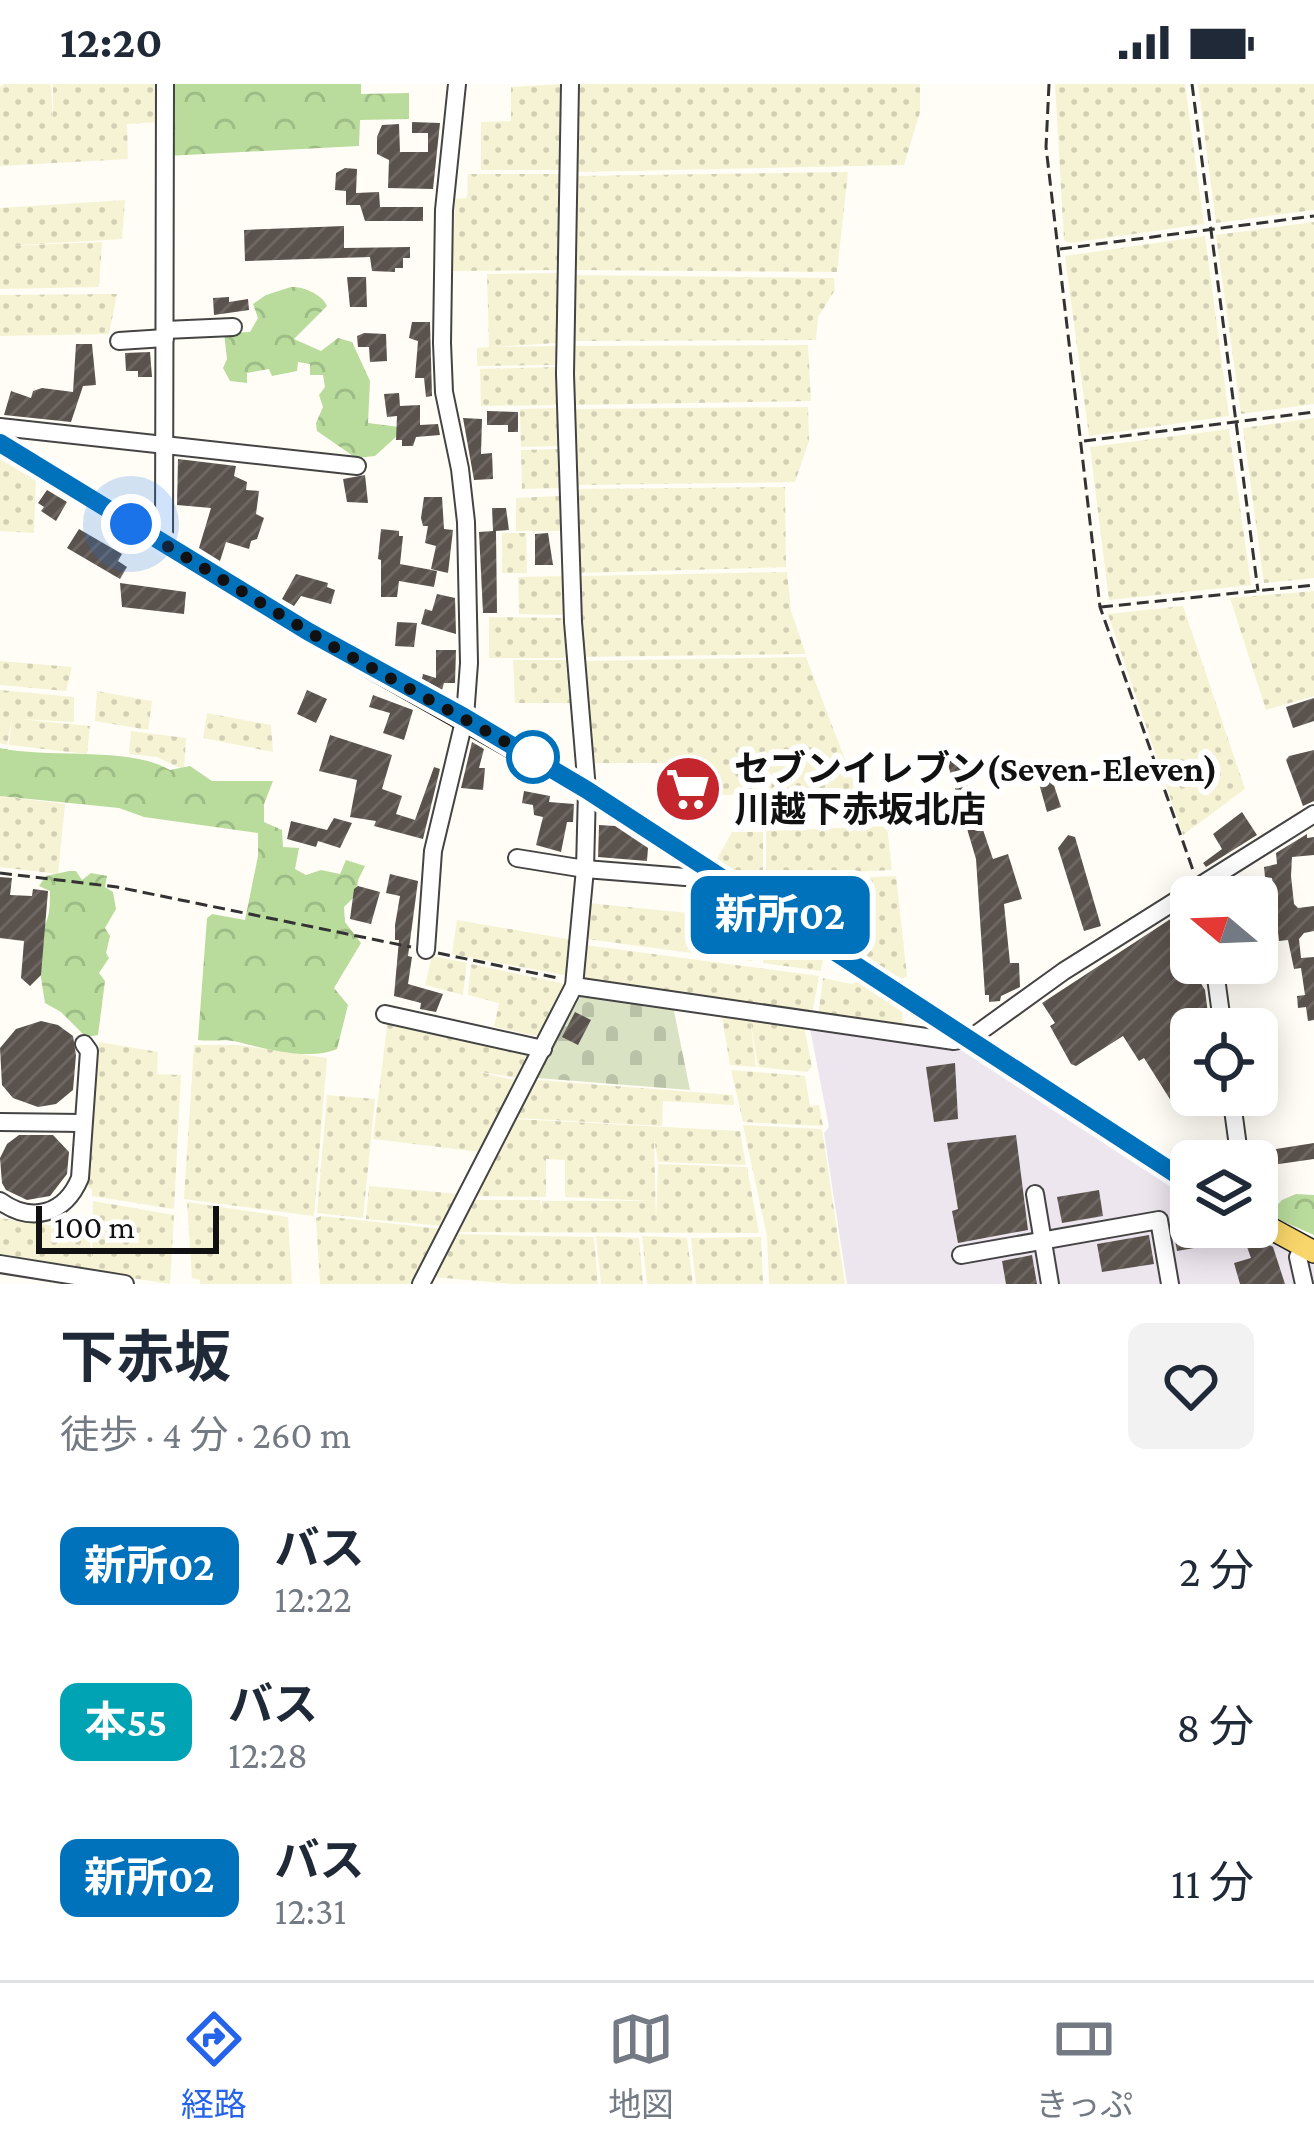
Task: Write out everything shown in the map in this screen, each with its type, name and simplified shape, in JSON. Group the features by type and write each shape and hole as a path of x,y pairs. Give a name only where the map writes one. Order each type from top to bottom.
{"main road":[{"path":"0,443 332,646 587,790 1170,1170"},
{"path":"1278,1233 1308,1249"}],"street":[{"path":"164,544 165,84"},
{"path":"426,950 433,851 464,717 469,641 466,522 443,392 444,210 457,84"},
{"path":"421,1284 574,984 587,790 573,622 566,374 570,84"},
{"path":"119,341 232,327"},
{"path":"0,427 357,466"},
{"path":"1221,876 1314,814"},
{"path":"517,858 698,878 707,868"},
{"path":"574,984 954,1041 971,1038 1064,971 1170,908"},
{"path":"386,1014 543,1049"},
{"path":"0,1201 28,1214 42,1214 64,1203 80,1178 89,1051 84,1044"},
{"path":"0,1122 82,1123"},
{"path":"1034,1194 1050,1284"},
{"path":"961,1255 1159,1220 1171,1284"},
{"path":"1304,1284 1298,1257 1308,1249"},
{"path":"0,1264 125,1284"}],"path":[{"path":"1048,84 1046,147 1100,607 1199,876"},
{"path":"1192,84 1258,591"},
{"path":"1058,249 1314,216"},
{"path":"1082,441 1314,412"},
{"path":"1100,607 1314,585"},
{"path":"0,873 117,886 574,984"}],"shaded area":[{"path":"51,84 53,125 53,84 158,84 159,122 127,124 128,159 0,166 0,87"},
{"path":"562,84 561,170 481,170 481,122 511,121 511,87"},
{"path":"577,84 920,84 920,112 904,165 575,172"},
{"path":"1055,84 1185,84 1204,224 1070,243 1064,240"},
{"path":"1198,84 1314,84 1314,210 1216,223"},
{"path":"848,172 837,272 573,270 575,176"},
{"path":"468,174 561,174 558,270 452,271 455,199 467,198"},
{"path":"125,200 122,239 6,246 102,242 99,287 0,289 0,208"},
{"path":"1314,222 1314,404 1241,414 1216,235"},
{"path":"1205,236 1229,416 1089,436 1065,256"},
{"path":"558,273 557,343 492,347 557,346 557,365 477,366 477,348 489,347 487,274"},
{"path":"574,275 834,278 835,290 818,317 816,340 573,341"},
{"path":"117,294 109,334 0,336 0,295"},
{"path":"808,345 811,401 573,405 573,346"},
{"path":"557,367 558,405 481,406 480,369"},
{"path":"808,407 809,441 795,482 578,485 573,409"},
{"path":"559,408 560,446 521,447 520,409"},
{"path":"1314,418 1314,578 1264,583 1243,428"},
{"path":"1229,429 1251,585 1109,600 1090,447"},
{"path":"560,449 561,488 522,489 521,450"},
{"path":"0,453 36,476 34,533 0,531"},
{"path":"785,487 786,567 579,573 577,489"},
{"path":"561,496 561,531 516,531 516,498"},
{"path":"502,533 526,533 527,573 502,573"},
{"path":"787,572 791,611 806,654 582,657 578,576"},
{"path":"564,576 565,615 519,614 518,577"},
{"path":"1314,591 1314,696 1266,710 1230,598"},
{"path":"1183,606 1245,789 1183,835 1108,614"},
{"path":"489,617 565,618 567,658 489,658"},
{"path":"806,657 858,794 712,795 711,763 594,763 583,661"},
{"path":"513,660 568,660 571,703 515,703"},
{"path":"0,661 72,667 66,691 0,685"},
{"path":"0,690 74,697 74,722 19,719 90,726 87,754 9,745 12,718 7,745 0,743"},
{"path":"97,691 152,701 148,730 95,721"},
{"path":"207,713 271,725 273,752 203,738"},
{"path":"131,731 186,738 184,770 157,757 129,754"},
{"path":"0,796 65,804 58,874 0,867"},
{"path":"887,826 892,870 766,876 766,831"},
{"path":"732,832 763,832 763,875 737,875 716,861"},
{"path":"896,876 907,976 900,980 767,894 767,882"},
{"path":"588,903 757,920 752,961 587,939"},
{"path":"457,920 573,940 569,976 452,954"},
{"path":"769,921 823,958 821,971 763,963"},
{"path":"585,945 819,976 812,1015 582,983"},
{"path":"432,956 467,963 463,995 425,985"},
{"path":"471,964 565,984 541,1037 494,1027 499,1003 468,995"},
{"path":"823,978 851,984 859,981 902,1008 903,1028 818,1016"},
{"path":"721,1011 803,1022 812,1067 807,1072 758,1067 750,1017 756,1067 730,1065"},
{"path":"388,1019 532,1053 518,1078 475,1071 518,1081 480,1152 373,1139"},
{"path":"809,1023 966,1051 1170,1184 1170,1248 1278,1248 1278,1243 1314,1261 1314,1284 847,1284 824,1133 829,1127"},
{"path":"99,1042 158,1052 157,1074 181,1075 174,1209 92,1196 92,1189 86,1187"},
{"path":"194,1045 238,1045 327,1058 314,1216 184,1199"},
{"path":"731,1070 805,1076 810,1106 819,1105 823,1126 743,1122"},
{"path":"536,1080 733,1095 734,1105 663,1101 662,1126 516,1118"},
{"path":"327,1095 375,1099 363,1218 317,1213"},
{"path":"515,1119 740,1131 746,1165 658,1162 654,1139 656,1224 658,1164 747,1167 759,1233 457,1232 473,1200 540,1200 542,1212 542,1201 653,1201 565,1197 565,1160 546,1159 546,1197 477,1196"},
{"path":"743,1125 822,1129 845,1284 769,1284 767,1236"},
{"path":"369,1186 459,1194 443,1226 366,1219"},
{"path":"93,1201 174,1215 170,1284 0,1257 0,1218 89,1231 92,1260"},
{"path":"187,1202 288,1217 292,1284 200,1284 192,1278"},
{"path":"316,1218 442,1229 413,1284 320,1284"},
{"path":"455,1234 594,1237 598,1284 512,1284 433,1277"},
{"path":"596,1236 639,1238 643,1284 601,1284"},
{"path":"642,1236 687,1238 693,1284 647,1284"},
{"path":"761,1237 763,1284 696,1284 691,1238"}],"green space":[{"path":"168,84 361,84 361,94 409,93 409,119 360,120 359,146 167,156"},
{"path":"291,287 312,292 327,306 294,339 321,351 338,338 352,342 370,381 368,423 399,427 398,435 375,456 356,458 317,431 323,407 319,395 325,387 323,375 310,375 310,364 298,362 297,371 272,376 269,369 247,373 247,383 230,381 223,368 227,359 224,333 250,332 258,318 253,304"},
{"path":"0,748 112,755 170,770 190,766 212,781 273,781 264,804 264,822 282,830 283,847 299,848 295,869 306,875 321,870 340,874 346,860 365,866 357,894 344,907 345,922 361,943 334,988 348,1005 337,1049 301,1054 233,1041 198,1040 207,918 212,914 245,920 258,833 144,817 119,808 0,796"},
{"path":"76,871 82,880 91,873 107,876 105,887 113,892 116,909 105,928 110,936 109,958 99,973 105,981 98,1035 86,1037 45,1003 39,963 39,937 48,917 50,891 39,886 46,876"},
{"path":"581,995 673,1006 690,1090 537,1078"},
{"path":"1296,1194 1314,1195 1314,1235 1278,1219 1282,1200"}],"building":[{"path":"412,122 440,123 433,189 388,188 389,160 377,154 377,137 382,125 399,124 400,152 428,152 428,133 412,133"},
{"path":"357,169 356,193 379,192 380,207 423,207 423,221 365,221 360,205 346,205 346,191 335,190 336,173"},
{"path":"344,226 344,248 410,247 410,258 403,258 403,268 395,272 372,271 370,257 245,261 244,230"},
{"path":"347,277 366,277 367,307 350,307"},
{"path":"229,297 229,302 248,299 249,310 214,315 213,298"},
{"path":"412,322 430,322 432,396 426,397 424,378 415,378 418,341 409,338"},
{"path":"386,334 387,361 370,362 369,347 358,347 357,336"},
{"path":"76,344 92,344 96,385 83,386 71,422 4,415 11,391 31,398 33,391 42,388 73,392"},
{"path":"150,352 152,377 126,371 125,353"},
{"path":"399,393 400,406 420,405 420,425 438,424 440,435 416,437 413,446 402,446 402,440 396,440 397,416 387,417 384,394"},
{"path":"487,411 518,412 518,432 508,432 508,425 487,425"},
{"path":"463,418 482,419 481,454 492,453 493,479 474,480"},
{"path":"178,459 236,466 234,476 247,482 246,490 259,491 256,514 264,518 249,549 226,542 220,561 199,548 211,508 177,505"},
{"path":"365,475 368,503 347,502 343,479"},
{"path":"47,490 67,502 56,521 38,503"},
{"path":"424,497 442,497 444,529 453,530 448,573 431,569 436,546 425,543"},
{"path":"492,508 506,508 509,530 496,531 497,613 483,613 479,532 493,531"},
{"path":"79,529 122,554 118,561 127,567 120,579 67,548"},
{"path":"381,529 403,536 400,564 437,571 434,587 399,581 397,597 381,597"},
{"path":"548,533 553,565 535,565 535,534"},
{"path":"296,574 328,583 335,590 331,604 301,596 294,606 282,599"},
{"path":"120,583 186,592 184,614 122,607"},
{"path":"437,594 455,598 456,634 421,624"},
{"path":"397,622 417,623 414,647 395,646"},
{"path":"436,650 456,650 455,683 444,683 442,690 422,679 423,674 436,678"},
{"path":"307,690 327,699 316,723 297,714"},
{"path":"373,695 413,710 404,740 383,733 390,713 369,707"},
{"path":"1314,698 1314,721 1293,728 1286,707"},
{"path":"330,735 392,755 382,789 402,796 396,814 415,820 434,767 440,769 423,839 374,826 376,821 350,817 357,780 319,771"},
{"path":"472,742 484,749 479,768 485,768 483,790 461,788"},
{"path":"1314,750 1314,801 1303,806 1286,760"},
{"path":"957,754 993,859 1008,854 1022,899 1004,904 1010,963 1019,963 1020,987 1000,1001 989,1002 985,995 976,859 946,758"},
{"path":"684,769 706,783 699,801 669,780 675,770"},
{"path":"1051,776 1061,807 1047,812 1038,780"},
{"path":"524,791 550,796 549,802 574,804 573,822 567,822 561,852 536,845 543,817 534,815 533,805 522,803"},
{"path":"1242,812 1257,835 1206,867 1203,863 1222,849 1213,834"},
{"path":"334,818 352,823 340,848 287,839 291,821 327,830"},
{"path":"599,825 615,826 648,848 647,861 598,857"},
{"path":"1307,834 1307,838 1314,837 1314,855 1292,857 1291,876 1294,904 1314,906 1314,931 1299,939 1301,958 1314,957 1314,1020 1308,1021 1306,1007 1298,1008 1297,996 1305,995 1301,968 1294,969 1288,940 1279,941 1278,876 1265,876 1264,867 1277,864 1276,853"},
{"path":"1068,835 1075,837 1101,926 1084,931 1058,848"},
{"path":"390,874 418,881 408,984 443,994 436,1012 394,996 400,896 386,893"},
{"path":"0,877 12,878 10,895 48,891 41,975 30,986 21,978 24,941 0,938"},
{"path":"358,886 380,892 371,924 350,919"},
{"path":"1170,919 1170,984 1201,984 1207,1008 1170,1008 1170,1099 1144,1058 1139,1061 1123,1036 1076,1066 1071,1064 1042,1003"},
{"path":"575,1012 591,1020 578,1045 562,1037"},
{"path":"41,1021 73,1036 76,1055 73,1090 56,1104 38,1107 13,1098 2,1085 0,1048 16,1029"},
{"path":"955,1063 958,1119 934,1122 926,1067"},
{"path":"19,1135 53,1135 69,1152 67,1174 50,1196 27,1200 2,1183 0,1158"},
{"path":"1016,1135 1028,1230 958,1243 952,1211 958,1209 947,1143"},
{"path":"1314,1143 1314,1159 1278,1164 1278,1149"},
{"path":"1099,1190 1103,1216 1062,1223 1057,1197"},
{"path":"1149,1235 1154,1264 1102,1272 1097,1244"},
{"path":"1247,1248 1273,1248 1285,1284 1240,1284 1234,1263 1251,1258"},
{"path":"1032,1255 1037,1284 1006,1284 1002,1261"}],"bus line":[{"name":"新所02","path":"0,443 309,632 587,790 1170,1170"}],"place":[{"name":"セブンイレブン(Seven-Eleven) 川越下赤坂北店","path":"688,789"}],"route":[{"path":"131,524 332,646 533,757"}]}
